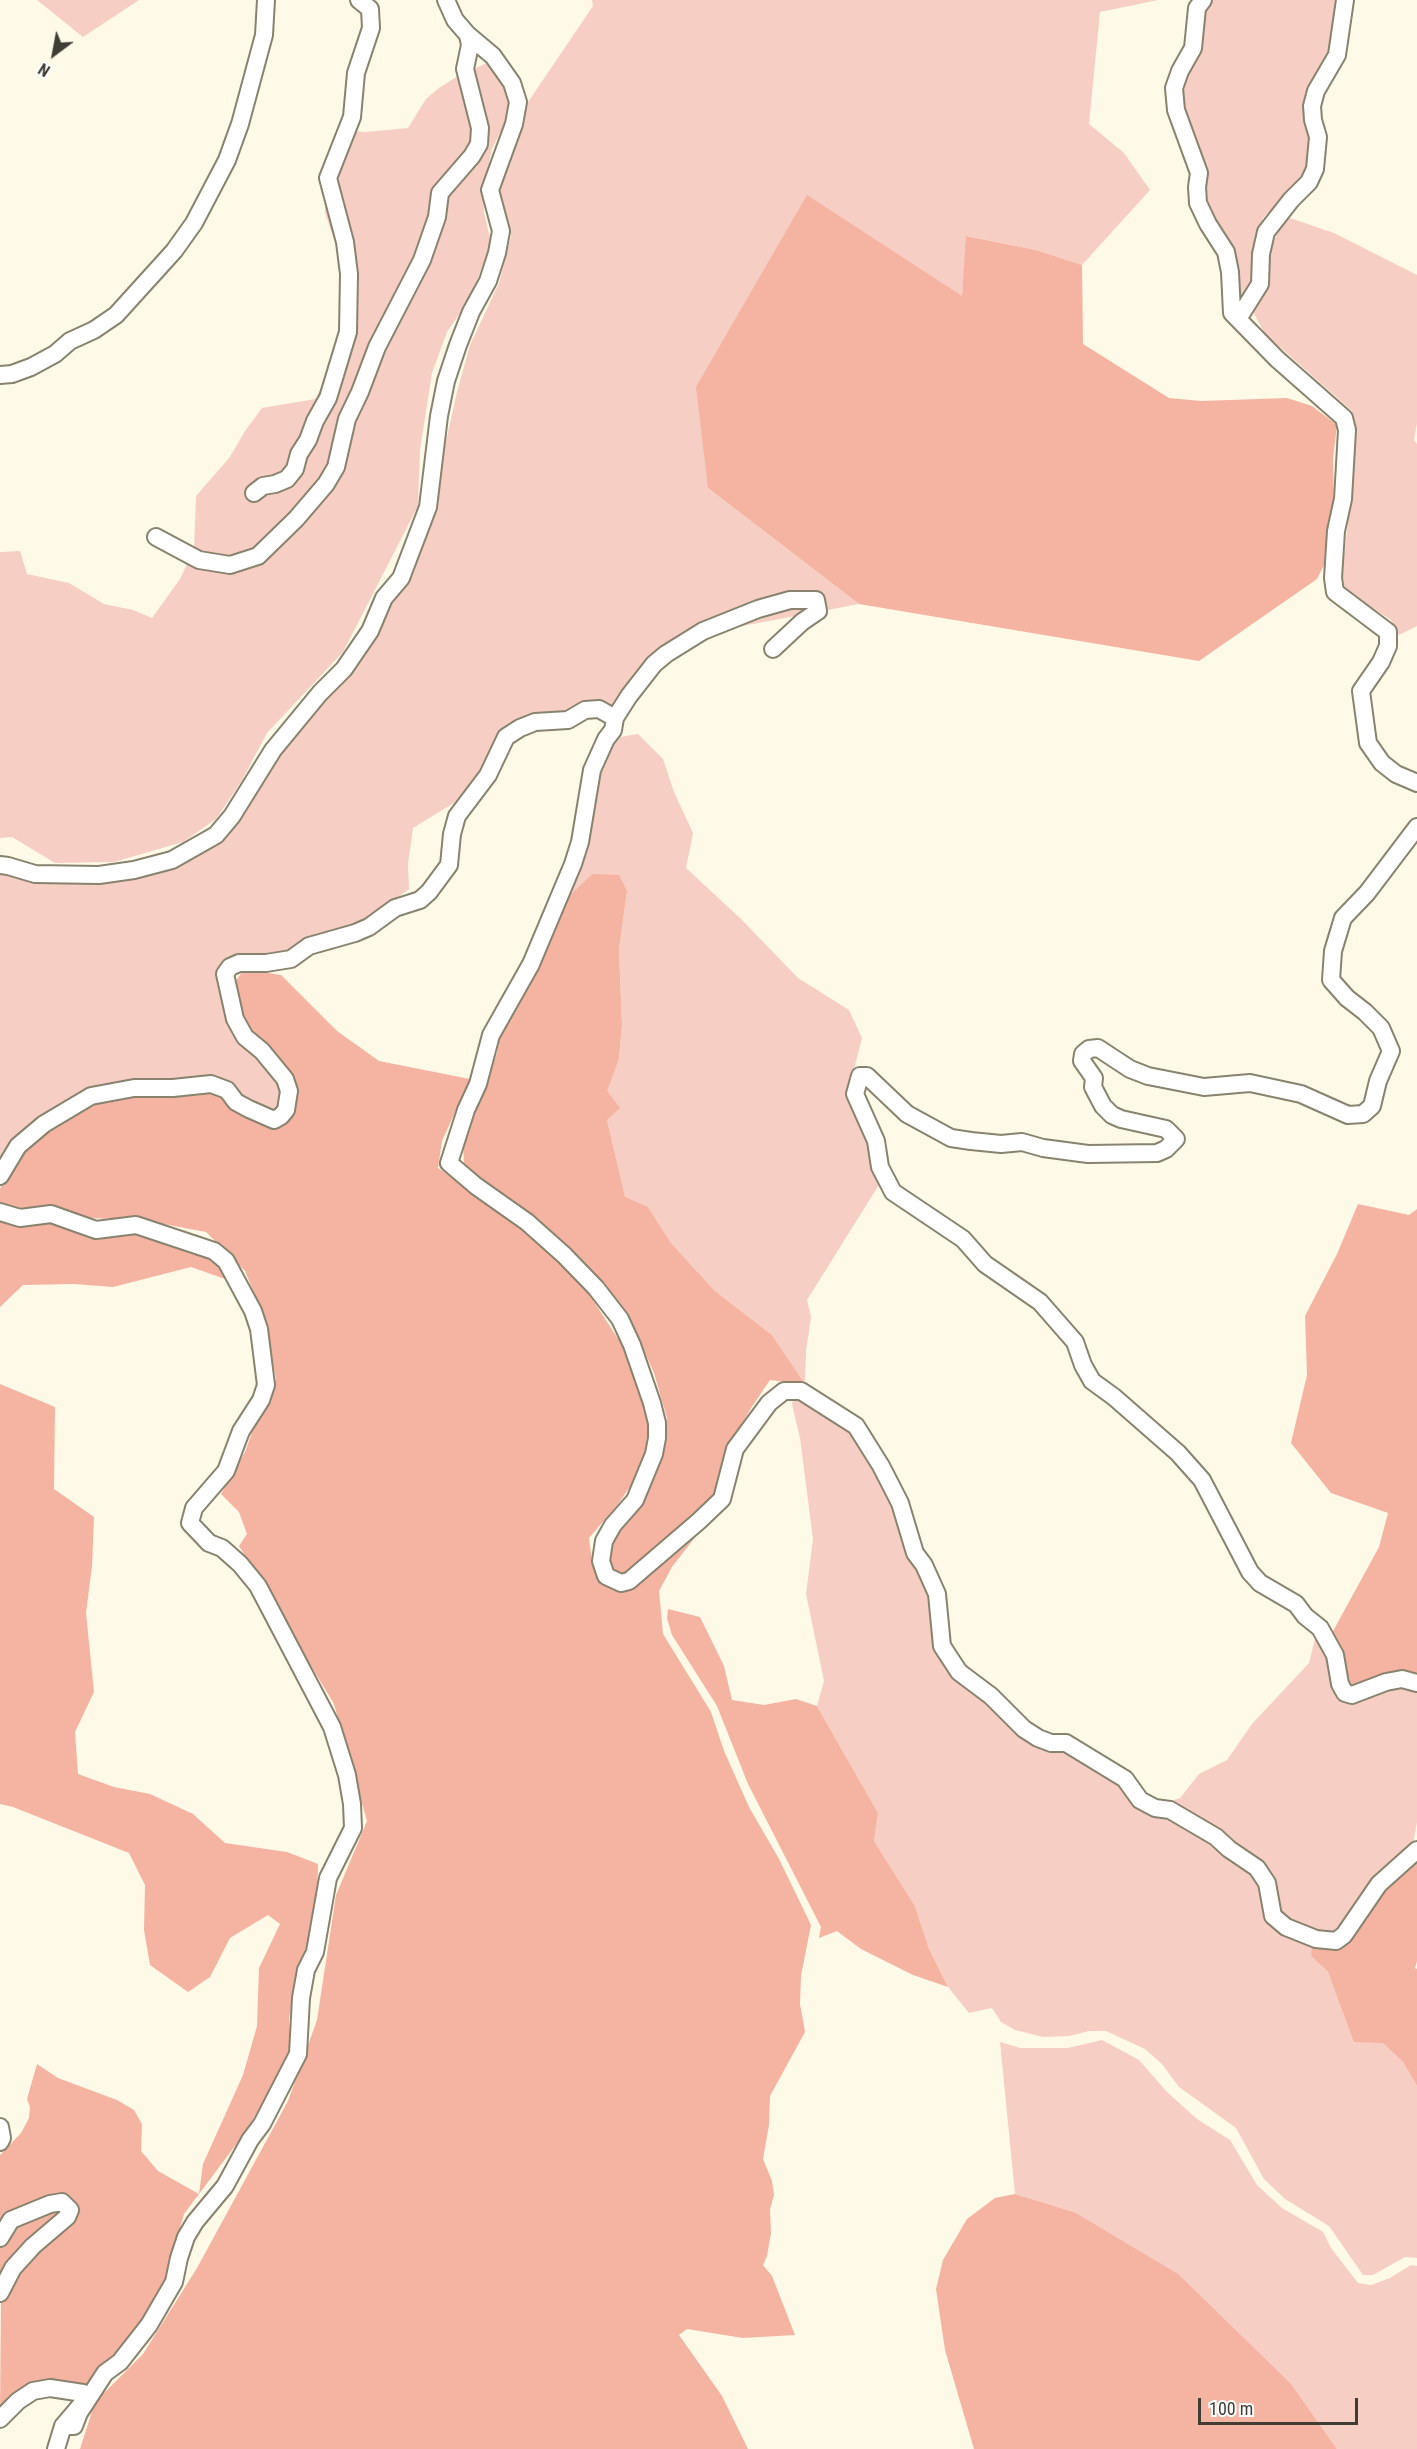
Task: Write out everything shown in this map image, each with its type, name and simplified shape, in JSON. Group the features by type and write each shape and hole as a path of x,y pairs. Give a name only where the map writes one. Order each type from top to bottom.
{"street":[{"path":"0,375 12,374 31,367 55,354 70,340 94,330 116,315 155,274 194,223 226,160 240,124 264,35 266,0"},
{"path":"254,493 263,486 287,479 295,469 298,454 308,440 315,421 328,398 348,332 348,264 345,243 328,178 352,117 356,73 371,28 370,9 359,0"},
{"path":"0,865 35,874 99,875 134,870 172,860 216,835 232,816 273,750 320,693 344,669 370,631 384,598 401,578 428,507 439,416 446,381 471,312 488,281 497,253 501,231 490,190 514,124 518,102 512,83 493,56 468,35 455,20 446,0"},
{"path":"1203,0 1197,8 1193,48 1180,71 1174,88 1176,110 1199,173 1198,203 1226,252 1230,272 1232,312 1277,358 1344,418 1347,430 1343,499 1336,531 1333,578 1335,592 1388,632 1388,646 1361,691 1368,743 1382,763 1396,774 1417,783"},
{"path":"1239,319 1260,284 1261,254 1266,232 1291,200 1309,182 1315,169 1318,137 1312,106 1316,91 1337,55 1346,0"},
{"path":"156,537 199,560 230,565 258,556 296,519 326,484 336,467 347,419 377,347 422,260 436,217 440,193 472,156 478,144 480,128 465,69 470,52 468,35"},
{"path":"773,650 802,622 818,611 816,600 790,600 758,609 703,631 654,664 615,718 614,730 606,739 592,771 580,842 573,864 531,964 491,1035 478,1084 466,1110 449,1163 476,1186 527,1222 564,1255 596,1288 614,1311 632,1346 652,1402 657,1422 657,1438 654,1454 635,1500 613,1525 604,1541 601,1561 606,1576 621,1583 629,1581 699,1521 722,1499 735,1449 769,1403 784,1391 801,1391 856,1426 881,1466 900,1503 915,1553 924,1565 937,1594 942,1646 959,1672 992,1696 1024,1729 1051,1743 1066,1743 1125,1779 1140,1800 1155,1808 1170,1810 1216,1837 1257,1868 1267,1883 1273,1916 1286,1927 1316,1939 1336,1941 1344,1935 1378,1884 1417,1850"},
{"path":"0,1176 18,1146 44,1124 91,1096 134,1088 173,1088 212,1084 226,1090 236,1102 274,1120 286,1110 289,1091 285,1078 262,1051 245,1036 235,1019 225,974 230,967 239,963 267,963 291,959 309,946 355,933 369,927 395,908 420,900 441,878 449,865 452,834 457,816 488,775 506,737 535,722 568,720 585,710 599,709 615,718"},
{"path":"1417,827 1367,894 1343,918 1334,951 1331,980 1347,999 1381,1028 1391,1050 1378,1081 1372,1106 1363,1114 1348,1114 1301,1094 1250,1083 1204,1087 1148,1077 1130,1069 1098,1048 1089,1049 1083,1054 1082,1061 1094,1078 1093,1087 1103,1106 1112,1115 1121,1119 1166,1129 1176,1139 1166,1149 1157,1154 1088,1154 1043,1148 1022,1142 1001,1144 951,1138 907,1114 867,1076 860,1076 855,1094 876,1141 880,1167 893,1192 963,1239 986,1264 1040,1302 1075,1342 1083,1365 1092,1381 1114,1397 1184,1460 1202,1480 1250,1572 1260,1583 1296,1604 1305,1616 1320,1628 1335,1655 1340,1684 1345,1693 1352,1695 1386,1682 1402,1679 1417,1683"},
{"path":"0,1212 20,1218 51,1214 96,1230 136,1225 214,1251 226,1261 253,1311 259,1329 266,1385 261,1400 241,1431 226,1471 194,1508 190,1524 209,1544 222,1548 240,1564 258,1586 332,1727 347,1775 352,1804 353,1828 328,1878 315,1952 306,1971 301,1998 298,2054 262,2124 250,2139 225,2186 186,2236 178,2258 174,2282 149,2325 120,2362 105,2373 79,2413 74,2427 63,2426"},
{"path":"0,2127 2,2138 0,2142"},
{"path":"0,2238 10,2220 50,2204 62,2202 70,2210 67,2217 33,2246 13,2268 0,2293"},
{"path":"0,2419 18,2400 33,2391 50,2388 83,2393 86,2399 63,2426 56,2449"}],"shaded area":[{"path":"37,0 139,0 83,37"},
{"path":"592,0 1158,0 1100,12 1089,124 1124,153 1150,190 1082,265 1036,250 967,236 962,296 708,488 859,604 684,637 613,714 572,711 522,722 485,764 465,796 413,828 408,864 409,889 354,928 326,932 289,954 220,970 271,1071 286,1095 277,1110 260,1109 213,1079 0,1168 0,874 73,884 128,878 214,845 232,829 286,741 351,674 392,597 412,574 437,503 442,459 470,345 499,283 511,236 498,202 503,174 528,102 593,6"},
{"path":"1210,0 1338,0 1334,42 1304,99 1305,115 1312,133 1311,155 1302,179 1263,218 1255,245 1252,287 1241,300 1236,297 1210,217 1182,102 1182,77 1201,10"},
{"path":"489,62 506,88 510,113 492,149 483,190 484,213 491,242 478,278 463,309 447,332 432,373 420,450 418,506 343,652 267,733 241,782 216,819 183,842 114,862 55,863 12,837 0,838 0,552 20,551 27,574 69,583 104,604 133,610 152,618 180,579 194,549 196,496 230,457 262,408 315,399 341,353 344,300 339,254 325,213 325,172 339,130 366,132 408,128 426,99 439,88 458,76"},
{"path":"807,195 962,296 966,236 1036,250 1082,265 1083,344 1169,398 1201,401 1287,398 1312,406 1337,425 1333,459 1334,505 1328,557 1317,579 1199,661 859,604 708,488 696,387"},
{"path":"1287,217 1334,233 1417,275 1417,423 1414,440 1417,444 1417,626 1399,635 1391,620 1345,590 1342,575 1353,479 1352,411 1265,334 1253,312 1268,286 1268,266 1273,242"},
{"path":"638,734 663,759 674,792 693,833 686,868 741,919 798,978 849,1010 862,1038 848,1092 861,1115 882,1180 807,1300 811,1317 806,1351 805,1384 772,1335 715,1291 671,1243 648,1207 625,1198 607,1120 606,1091 619,1059 622,1025 619,950 627,891 592,874 568,897 578,865 594,780 606,753 620,737"},
{"path":"592,874 619,875 627,891 619,950 622,1025 619,1059 607,1091 620,1108 607,1120 625,1197 648,1207 671,1243 715,1291 772,1335 805,1384 770,1380 751,1408 723,1458 713,1496 684,1525 624,1574 610,1573 608,1551 620,1525 643,1496 660,1464 667,1418 654,1373 631,1321 600,1281 550,1231 464,1165 463,1140 497,1053 501,1031 568,897"},
{"path":"244,969 281,975 337,1031 379,1061 470,1079 442,1141 438,1168 513,1219 583,1285 626,1351 649,1421 643,1468 618,1504 589,1538 592,1561 604,1584 627,1585 707,1522 672,1567 659,1591 663,1634 711,1712 724,1751 749,1807 779,1859 811,1925 801,1976 800,2004 805,2032 770,2096 769,2125 763,2159 772,2181 774,2195 770,2209 771,2233 763,2265 772,2276 795,2335 743,2338 687,2329 679,2335 722,2396 748,2449 80,2449 95,2402 143,2354 197,2268 288,2101 317,2020 336,1895 367,1821 334,1704 239,1546 247,1534 239,1512 221,1494 245,1452 276,1379 264,1317 245,1271 206,1232 142,1220 87,1218 44,1207 13,1208 0,1202 0,1189 20,1150 82,1107 122,1094 206,1090 270,1124 288,1122 299,1090 270,1053 251,1034 239,1012 233,985"},
{"path":"1358,1204 1409,1215 1417,1209 1417,1676 1346,1689 1332,1633 1379,1547 1388,1513 1331,1493 1291,1443 1307,1375 1305,1316 1337,1254"},
{"path":"54,1220 131,1232 212,1256 228,1280 191,1267 113,1287 74,1284 23,1285 0,1307 0,1222 35,1224"},
{"path":"0,1384 55,1407 54,1489 94,1517 92,1566 86,1613 94,1692 75,1732 78,1774 114,1787 150,1794 193,1814 225,1843 287,1852 318,1864 317,1900 310,1940 300,1960 289,2018 290,2049 268,2094 244,2134 199,2194 203,2164 243,2075 257,2026 259,1968 280,1924 268,1915 230,1938 210,1977 188,1992 150,1965 144,1930 145,1885 129,1853 13,1807 0,1804"},
{"path":"794,1396 853,1430 875,1465 927,1583 958,1674 1064,1748 1249,1868 1262,1884 1267,1900 1312,1939 1311,1956 1328,1972 1339,2000 1403,2062 1417,2086 1417,2258 1405,2257 1373,2275 1363,2275 1329,2226 1285,2199 1264,2179 1236,2128 1179,2087 1162,2064 1145,2049 1106,2031 1043,2037 1015,2030 1001,2022 992,2008 969,2013 948,1987 929,1949 915,1906 874,1841 878,1813 817,1706 824,1681 806,1594 813,1539 800,1438 792,1404"},
{"path":"668,1609 700,1617 724,1666 732,1700 764,1705 796,1699 817,1706 878,1813 874,1841 915,1906 929,1949 948,1987 913,1975 861,1949 837,1931 819,1938 821,1927 748,1784 717,1706 672,1635 667,1618"},
{"path":"1317,1631 1399,1683 1417,1688 1417,1822 1412,1850 1346,1926 1324,1938 1276,1913 1270,1881 1162,1804 1180,1798 1199,1774 1227,1760 1252,1724 1309,1663"},
{"path":"1417,1855 1417,1961 1415,1968 1417,1969 1417,2086 1403,2062 1383,2043 1354,2042 1328,1972 1311,1956 1312,1939 1332,1945"},
{"path":"1102,2040 1139,2060 1167,2092 1197,2119 1230,2140 1257,2185 1282,2208 1323,2232 1331,2248 1358,2283 1371,2285 1390,2278 1411,2265 1417,2266 1417,2449 1337,2449 1292,2385 1074,2212 1015,2194 1000,2042 1020,2048 1068,2048"},
{"path":"37,2064 58,2078 117,2100 134,2110 142,2124 141,2151 158,2171 199,2194 184,2214 178,2234 186,2250 181,2272 128,2343 105,2364 87,2391 53,2384 0,2411 1,2302 4,2289 66,2221 62,2198 0,2234 0,2155 21,2133 29,2118 30,2107 27,2099"},
{"path":"1015,2194 1074,2212 1178,2274 1292,2385 1337,2449 974,2449 945,2350 936,2289 943,2260 967,2219 995,2198"},
{"path":"63,2209 0,2282 0,2243 15,2223"}]}
